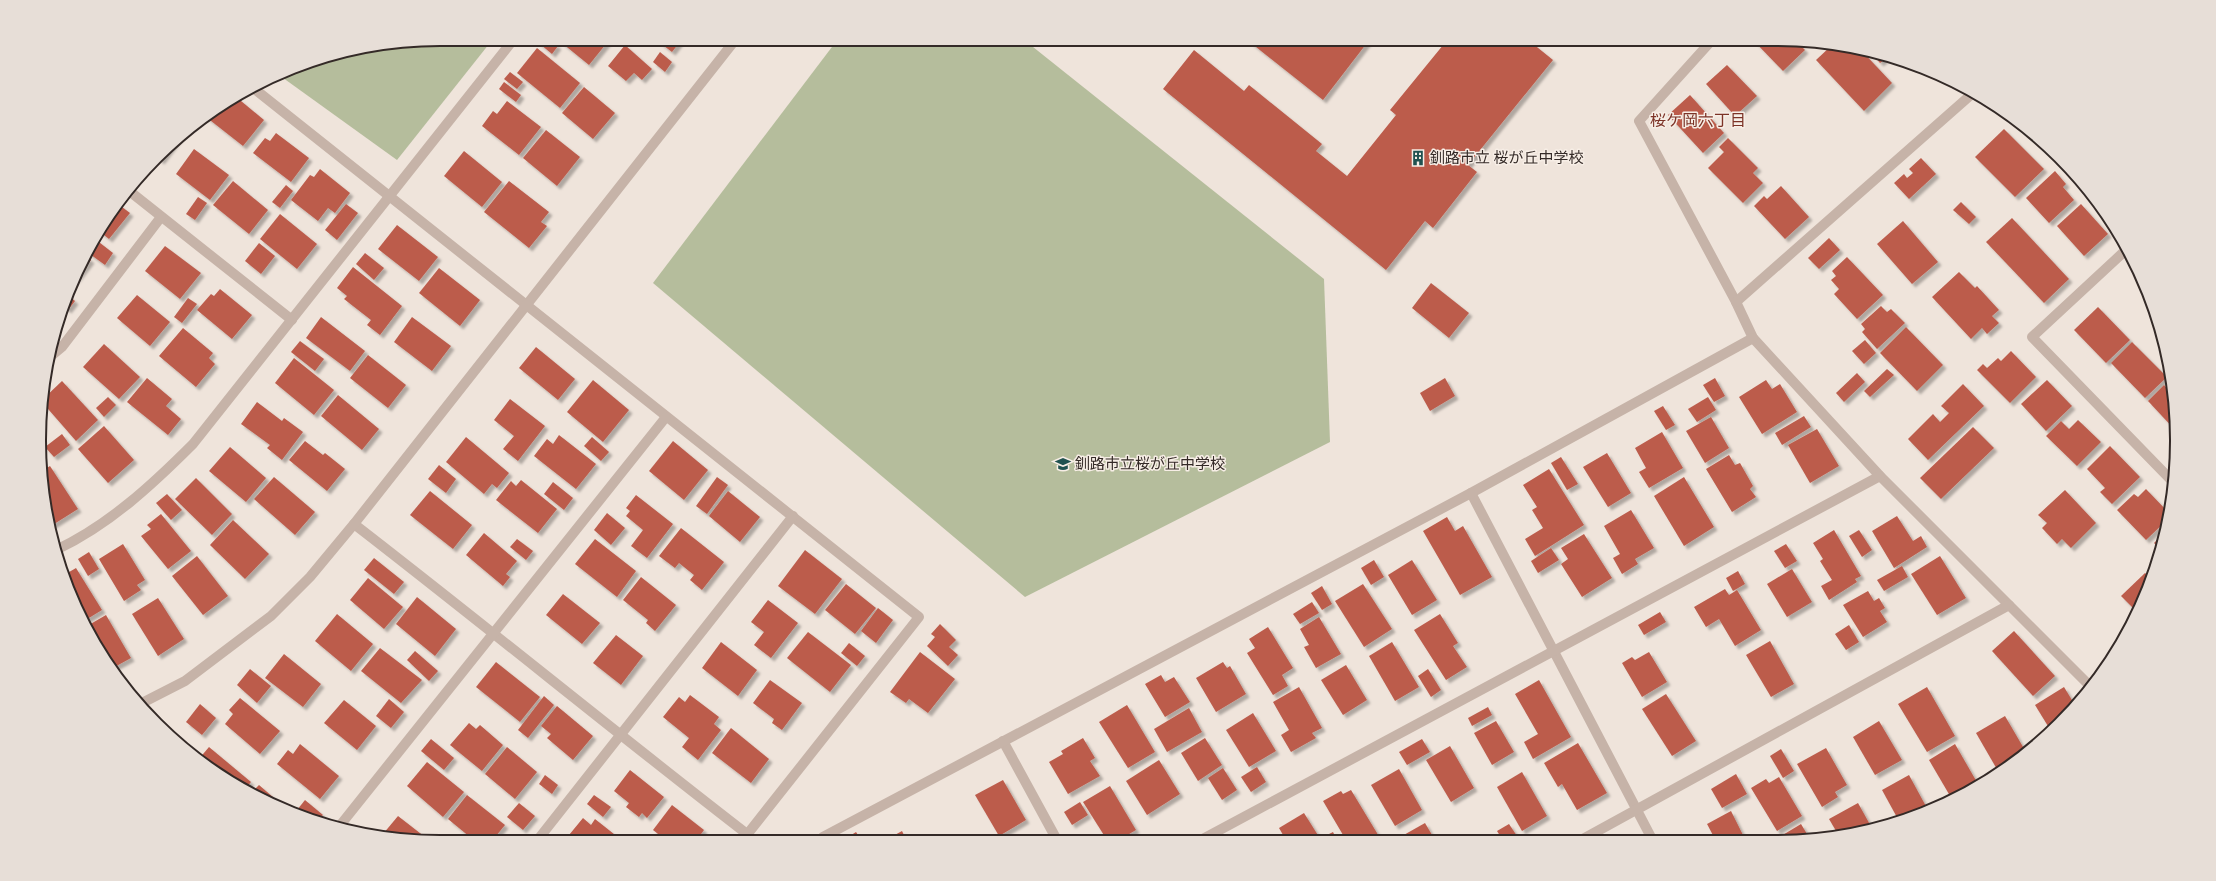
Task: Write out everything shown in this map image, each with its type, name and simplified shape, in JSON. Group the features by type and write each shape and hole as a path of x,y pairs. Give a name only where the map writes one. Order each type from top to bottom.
{"street":[{"path":"61,548 77,540 148,489 193,444 508,46"},
{"path":"145,702 185,681 271,616 310,577 354,524 730,46"},
{"path":"1702,46 1639,121 1736,302 1753,338 1880,476 2087,683"},
{"path":"257,91 388,197 526,304 918,617 746,835"},
{"path":"1736,302 1969,97"},
{"path":"133,194 292,320"},
{"path":"56,352 62,347 162,217"},
{"path":"2122,253 2032,337 2168,477"},
{"path":"825,835 1471,493 1753,338"},
{"path":"342,823 666,417"},
{"path":"1210,835 1880,476"},
{"path":"1471,493 1650,835"},
{"path":"542,835 793,516"},
{"path":"354,524 494,633 740,835"},
{"path":"1589,835 2009,605"},
{"path":"1003,741 1054,835"}],"green space":[{"path":"440,46 487,46 397,160 284,79 338,59 389,49"},
{"path":"833,46 1032,46 1324,279 1330,442 1025,597 653,283"}],"building":[{"path":"542,46 558,46 552,54"},
{"path":"566,46 604,46 589,65"},
{"path":"624,46 626,46 652,69 642,80 634,73 626,81 608,66"},
{"path":"664,46 677,46 672,52"},
{"path":"1255,46 1365,46 1323,100"},
{"name":"釧路市立 桜が丘中学校","path":"1442,46 1536,46 1553,60 1468,165 1477,172 1433,228 1425,221 1386,270 1163,89 1194,50 1244,91 1249,85 1322,144 1316,151 1347,176 1396,115 1390,110"},
{"path":"1759,46 1802,47 1805,50 1783,71"},
{"path":"537,48 580,83 560,108 517,73"},
{"path":"1828,49 1868,57 1892,83 1864,111 1816,60"},
{"path":"660,52 672,62 665,72 653,62"},
{"path":"1876,59 1883,61 1880,63"},
{"path":"1727,65 1757,96 1735,116 1706,84"},
{"path":"510,72 523,82 517,89 504,79"},
{"path":"504,82 521,95 516,102 499,89"},
{"path":"584,87 615,113 593,139 562,113"},
{"path":"1690,95 1724,133 1703,153 1668,115"},
{"path":"240,101 264,120 243,146 210,120"},
{"path":"507,101 541,127 519,155 482,126 493,111 497,114"},
{"path":"2004,129 2044,169 2015,197 1975,157"},
{"path":"546,130 580,157 557,186 523,158"},
{"path":"276,133 309,158 291,182 253,153 265,138 270,141"},
{"path":"1728,138 1758,168 1753,173 1763,183 1743,203 1708,168 1724,152 1719,147"},
{"path":"194,149 229,175 210,200 176,174"},
{"path":"464,151 502,182 482,207 444,176"},
{"path":"1921,158 1936,174 1909,199 1894,183 1904,174 1907,178 1913,173 1909,169"},
{"path":"320,169 350,193 335,213 328,208 318,221 291,200 310,175 314,177"},
{"path":"2055,171 2066,184 2063,187 2074,200 2049,223 2026,198"},
{"path":"233,181 268,210 249,234 213,205"},
{"path":"509,181 549,212 541,222 547,226 529,248 484,212"},
{"path":"286,185 293,191 280,208 272,202"},
{"path":"1781,186 1809,217 1785,239 1754,206 1764,196 1767,199"},
{"path":"198,197 207,203 195,220 186,214"},
{"path":"1961,202 1976,217 1969,224 1953,210"},
{"path":"346,204 358,213 337,240 325,230"},
{"path":"2081,204 2108,234 2084,256 2057,226"},
{"path":"122,207 130,213 109,239 104,235"},
{"path":"280,214 317,244 297,269 260,239"},
{"path":"2012,218 2069,279 2044,303 1986,242"},
{"path":"1903,221 1938,262 1912,284 1877,244"},
{"path":"397,225 438,257 419,281 378,249"},
{"path":"1829,238 1840,250 1819,269 1808,258"},
{"path":"99,242 113,253 105,265 92,256"},
{"path":"259,243 275,256 261,274 245,261"},
{"path":"165,246 201,273 180,299 145,271"},
{"path":"365,253 384,268 374,280 356,264"},
{"path":"1847,257 1883,295 1857,319 1834,294 1839,289 1831,280 1836,276 1832,271"},
{"path":"353,267 402,306 380,335 367,325 371,320 344,299 347,296 337,288"},
{"path":"439,268 480,300 460,326 419,293"},
{"path":"1959,272 1975,288 1977,286 1999,310 1992,316 1999,323 1987,334 1982,328 1971,339 1932,297"},
{"path":"1431,283 1469,313 1449,338 1412,308"},
{"path":"220,289 252,315 232,339 197,310 211,294 214,296"},
{"path":"137,295 170,322 150,346 117,318"},
{"path":"188,298 197,304 182,323 174,317"},
{"path":"73,299 75,301 69,309"},
{"path":"1881,306 1887,312 1891,309 1905,323 1877,349 1862,332 1865,329 1861,324"},
{"path":"2098,307 2130,340 2106,363 2074,330"},
{"path":"321,317 365,351 350,371 306,338"},
{"path":"412,317 451,346 432,371 394,342"},
{"path":"1906,327 1943,365 1917,391 1880,353"},
{"path":"183,328 213,353 209,358 215,364 196,387 159,356"},
{"path":"1865,340 1876,353 1864,364 1852,351"},
{"path":"300,341 324,359 315,371 291,352"},
{"path":"2132,342 2164,374 2165,379 2145,398 2111,363"},
{"path":"104,344 140,377 119,399 83,367"},
{"path":"536,347 575,379 558,400 519,368"},
{"path":"2011,351 2036,377 2010,403 1977,370 1983,364 1987,368 1998,358 2001,361"},
{"path":"368,355 406,385 388,408 350,378"},
{"path":"294,358 334,390 314,415 275,383"},
{"path":"1887,369 1894,375 1870,397 1864,391"},
{"path":"1857,373 1865,382 1844,402 1836,393"},
{"path":"147,378 172,399 166,406 181,419 168,435 127,402"},
{"path":"1445,378 1455,396 1430,411 1420,393"},
{"path":"1715,378 1725,396 1714,402 1703,385"},
{"path":"593,380 629,410 603,442 567,412"},
{"path":"1766,380 1772,389 1780,384 1797,412 1762,434 1739,397"},
{"path":"2047,380 2072,406 2046,431 2021,404"},
{"path":"62,381 98,420 76,441 48,408 49,394"},
{"path":"1963,384 1984,406 1928,460 1908,439 1933,414 1940,422 1949,413 1941,406"},
{"path":"2164,385 2167,389 2169,424 2148,401"},
{"path":"338,395 379,429 362,450 321,416"},
{"path":"108,397 116,405 104,417 96,408"},
{"path":"1708,397 1716,410 1697,422 1688,409"},
{"path":"510,399 545,426 518,461 503,449 514,436 494,420"},
{"path":"257,402 282,421 284,418 303,432 282,460 267,448 270,445 241,424"},
{"path":"1663,406 1675,425 1666,430 1654,411"},
{"path":"1804,416 1811,427 1782,445 1775,433"},
{"path":"1711,417 1729,448 1705,463 1686,431"},
{"path":"2078,420 2101,442 2077,466 2046,436 2061,421 2069,429"},
{"path":"104,426 134,460 108,483 78,449"},
{"path":"1973,427 1994,448 1941,499 1920,478"},
{"path":"1817,429 1839,466 1810,483 1788,445"},
{"path":"1662,432 1683,468 1649,488 1639,472 1646,468 1635,448"},
{"path":"62,434 70,445 54,457 46,448 46,446"},
{"path":"559,435 596,464 576,489 534,456 547,439 553,444"},
{"path":"466,437 509,473 497,488 492,484 484,494 446,462"},
{"path":"592,437 609,452 601,461 584,446"},
{"path":"305,441 323,455 325,453 345,469 327,491 289,460"},
{"path":"673,441 708,470 684,500 649,471"},
{"path":"2110,446 2140,477 2112,504 2100,492 2105,488 2087,469"},
{"path":"230,447 266,478 246,502 209,471"},
{"path":"1607,453 1631,493 1608,507 1583,467"},
{"path":"1729,455 1735,465 1740,463 1753,486 1750,489 1756,497 1732,512 1706,469"},
{"path":"1561,457 1578,484 1567,490 1551,463"},
{"path":"439,465 456,479 446,493 428,479"},
{"path":"50,466 78,509 55,523 49,492 47,468"},
{"path":"1549,469 1584,525 1535,556 1525,539 1543,528 1532,510 1537,507 1523,485"},
{"path":"274,477 315,512 295,535 254,499"},
{"path":"717,477 728,485 707,514 696,506"},
{"path":"1684,477 1714,527 1684,546 1654,496"},
{"path":"196,478 232,514 212,535 175,499"},
{"path":"521,480 557,509 538,533 496,500 511,481 516,486"},
{"path":"553,482 573,498 564,510 544,494"},
{"path":"2146,489 2164,508 2160,527 2146,540 2117,510 2134,494 2138,497"},
{"path":"2065,490 2096,523 2071,548 2062,539 2057,544 2042,528 2047,523 2038,515"},
{"path":"430,491 472,525 453,549 410,515"},
{"path":"728,491 760,517 740,542 709,516"},
{"path":"167,494 182,510 171,520 156,503"},
{"path":"636,495 673,524 647,558 631,546 643,530 626,516 630,511 626,508"},
{"path":"1631,510 1654,548 1635,559 1638,564 1622,574 1613,558 1620,554 1604,526"},
{"path":"607,513 625,528 611,545 594,530"},
{"path":"161,514 191,551 168,569 141,536 151,529 147,525"},
{"path":"1897,516 1913,541 1921,536 1927,547 1894,568 1872,531"},
{"path":"1447,517 1455,531 1463,526 1492,577 1460,595 1423,531"},
{"path":"233,520 269,554 245,579 210,545"},
{"path":"681,528 724,562 702,590 690,580 694,575 679,563 675,568 659,556"},
{"path":"1834,530 1861,576 1855,579 1857,582 1829,600 1821,586 1832,580 1820,561 1823,559 1813,543"},
{"path":"1859,530 1872,550 1862,557 1849,536"},
{"path":"484,533 517,561 506,574 510,577 503,586 466,555"},
{"path":"1584,534 1612,578 1582,597 1561,564 1568,559 1561,548"},
{"path":"517,539 533,551 526,560 510,547"},
{"path":"595,539 636,571 617,597 575,564"},
{"path":"123,544 145,580 137,585 141,590 124,601 99,559"},
{"path":"1786,544 1797,561 1785,568 1774,551"},
{"path":"1551,548 1559,560 1538,573 1531,561"},
{"path":"805,550 842,579 815,614 778,586"},
{"path":"89,552 99,569 88,576 78,559"},
{"path":"197,556 228,596 203,615 172,576"},
{"path":"1940,556 1966,598 1937,615 1911,574"},
{"path":"374,558 404,582 394,594 364,570"},
{"path":"1374,560 1384,577 1371,585 1361,568"},
{"path":"1412,560 1437,600 1412,615 1388,575"},
{"path":"1902,566 1908,577 1884,591 1877,580"},
{"path":"76,568 102,610 89,618 69,572"},
{"path":"1792,569 1812,602 1787,617 1767,584"},
{"path":"1738,571 1745,584 1733,591 1726,578"},
{"path":"2145,573 2146,574 2132,607 2121,596"},
{"path":"641,577 676,605 655,631 646,623 648,620 623,600"},
{"path":"368,578 403,607 384,629 350,600"},
{"path":"846,584 876,608 855,634 825,610"},
{"path":"1363,584 1392,629 1364,647 1335,601"},
{"path":"1322,586 1332,604 1322,610 1311,593"},
{"path":"1725,589 1729,595 1737,590 1761,630 1735,646 1719,619 1706,627 1694,607"},
{"path":"1868,591 1874,601 1879,598 1885,608 1880,611 1887,622 1863,637 1843,605"},
{"path":"563,594 600,623 582,644 546,615"},
{"path":"417,597 456,629 435,656 396,624"},
{"path":"158,598 184,639 158,656 132,614"},
{"path":"768,600 798,623 771,658 754,645 764,632 751,622"},
{"path":"1312,602 1319,613 1300,624 1293,614"},
{"path":"878,608 893,620 876,643 861,631"},
{"path":"1660,612 1666,622 1644,635 1638,625"},
{"path":"337,614 373,644 351,671 315,641"},
{"path":"1440,614 1458,643 1453,646 1467,667 1446,680 1414,630"},
{"path":"106,615 131,658 117,666 91,623"},
{"path":"1319,617 1341,654 1316,668 1304,647 1309,645 1300,629"},
{"path":"940,624 956,640 949,647 958,655 948,666 927,646 935,637 931,634"},
{"path":"1849,625 1859,642 1846,650 1835,634"},
{"path":"1268,627 1293,668 1282,675 1288,686 1273,695 1247,653 1255,648 1249,639"},
{"path":"2014,631 2055,676 2033,696 1992,651"},
{"path":"808,632 851,665 830,692 787,658"},
{"path":"616,635 643,656 621,685 593,663"},
{"path":"1770,641 1794,684 1771,697 1746,655"},
{"path":"721,642 757,670 738,696 702,668"},
{"path":"1392,642 1419,687 1395,701 1369,656"},
{"path":"849,643 865,656 857,666 841,653"},
{"path":"380,648 422,680 401,703 361,671"},
{"path":"415,651 438,671 429,681 407,660"},
{"path":"920,652 955,679 928,713 909,699 906,703 890,692"},
{"path":"1649,652 1667,682 1642,697 1622,663 1632,657 1635,660"},
{"path":"284,654 321,684 303,707 265,678"},
{"path":"496,662 540,697 520,722 476,687"},
{"path":"1223,662 1227,668 1230,666 1246,694 1216,712 1196,678"},
{"path":"1346,665 1367,700 1343,715 1321,680"},
{"path":"250,669 271,686 257,703 237,685"},
{"path":"1428,669 1441,690 1431,697 1418,676"},
{"path":"1161,675 1165,682 1174,677 1190,702 1165,717 1145,684"},
{"path":"770,680 802,703 782,730 772,723 774,719 753,703"},
{"path":"1539,680 1571,737 1533,759 1524,742 1538,734 1515,694"},
{"path":"1299,687 1322,728 1312,733 1316,738 1291,752 1281,735 1289,730 1273,702"},
{"path":"1927,687 1955,736 1927,752 1898,704"},
{"path":"2064,687 2072,701 2048,725 2035,705"},
{"path":"1666,694 1696,741 1672,756 1642,709"},
{"path":"690,695 719,717 714,724 721,730 698,760 682,747 689,738 663,717 679,697 685,702"},
{"path":"544,696 554,705 528,738 518,730"},
{"path":"240,698 280,731 260,754 225,724 233,714 229,710"},
{"path":"389,699 404,712 391,728 376,716"},
{"path":"344,700 376,726 357,750 324,723"},
{"path":"200,704 216,718 202,735 186,722"},
{"path":"1127,705 1155,752 1128,768 1099,722"},
{"path":"557,706 593,736 573,760 547,738 551,734 541,726"},
{"path":"1488,707 1492,715 1472,726 1468,718"},
{"path":"1189,708 1202,732 1167,752 1154,729"},
{"path":"1253,713 1276,751 1249,767 1226,730"},
{"path":"2005,716 2023,747 1996,768 1976,733"},
{"path":"1496,721 1514,752 1492,765 1474,733"},
{"path":"1879,721 1902,760 1875,775 1853,737"},
{"path":"469,723 476,729 480,725 503,745 482,771 450,745"},
{"path":"731,728 769,759 751,783 712,753"},
{"path":"1083,738 1095,758 1090,761 1100,776 1068,794 1049,762 1063,754 1061,751"},
{"path":"1205,738 1222,765 1198,781 1181,753"},
{"path":"431,739 454,758 444,770 421,751"},
{"path":"1422,739 1430,752 1407,765 1399,752"},
{"path":"1578,743 1607,793 1577,810 1562,784 1558,787 1544,763"},
{"path":"300,744 339,776 320,799 277,764 288,750 293,754"},
{"path":"1955,744 1976,780 1949,794 1929,760"},
{"path":"1450,746 1474,788 1451,802 1426,760"},
{"path":"209,747 251,782 249,785 243,782 221,769 202,755"},
{"path":"507,747 537,772 515,799 485,774"},
{"path":"1826,748 1847,785 1835,792 1838,797 1822,807 1797,764"},
{"path":"1781,749 1794,771 1783,778 1770,756"},
{"path":"1159,760 1180,794 1147,815 1126,781"},
{"path":"427,762 464,792 443,817 407,786"},
{"path":"1257,767 1266,782 1251,792 1241,777"},
{"path":"1223,768 1237,790 1222,800 1208,778"},
{"path":"1399,769 1422,810 1395,826 1371,785"},
{"path":"630,770 664,797 647,818 642,813 639,817 626,807 629,803 614,791"},
{"path":"1522,772 1547,816 1522,831 1497,787"},
{"path":"1736,774 1747,794 1722,808 1711,789"},
{"path":"545,775 558,785 552,794 539,784"},
{"path":"1909,775 1925,805 1896,816 1882,790"},
{"path":"1779,777 1802,816 1777,831 1751,788 1766,779 1769,783"},
{"path":"1003,780 1026,820 998,835 975,795"},
{"path":"259,785 273,797 266,794 255,789"},
{"path":"1110,786 1136,830 1128,835 1104,835 1083,802"},
{"path":"1351,790 1378,835 1343,835 1323,801 1341,791 1343,794"},
{"path":"467,795 505,825 497,835 467,835 448,819"},
{"path":"594,795 611,807 603,817 587,804"},
{"path":"305,800 323,815 322,816 298,808"},
{"path":"1080,802 1088,815 1072,825 1064,812"},
{"path":"519,803 535,816 523,830 507,817"},
{"path":"1858,803 1869,824 1836,830 1829,819"},
{"path":"672,805 704,830 700,835 659,835 653,830"},
{"path":"1731,811 1743,835 1713,835 1707,824"},
{"path":"1304,813 1318,835 1283,835 1279,828"},
{"path":"398,816 421,834 389,832 385,831"},
{"path":"583,818 591,825 595,819 615,835 569,835"},
{"path":"1425,823 1432,835 1404,835"},
{"path":"1509,824 1516,835 1500,835 1497,831"},
{"path":"1801,824 1807,834 1801,834 1783,835"},
{"path":"902,831 904,835 895,835"},
{"path":"856,832 858,835 851,835"},
{"path":"1333,832 1334,835 1327,835"}],"place":[{"name":"釧路市立 桜が丘中学校","path":"1418,158"},
{"name":"釧路市立桜が丘中学校","path":"1063,464"}],"district":[{"name":"桜ケ岡六丁目","path":"1698,120"}]}
